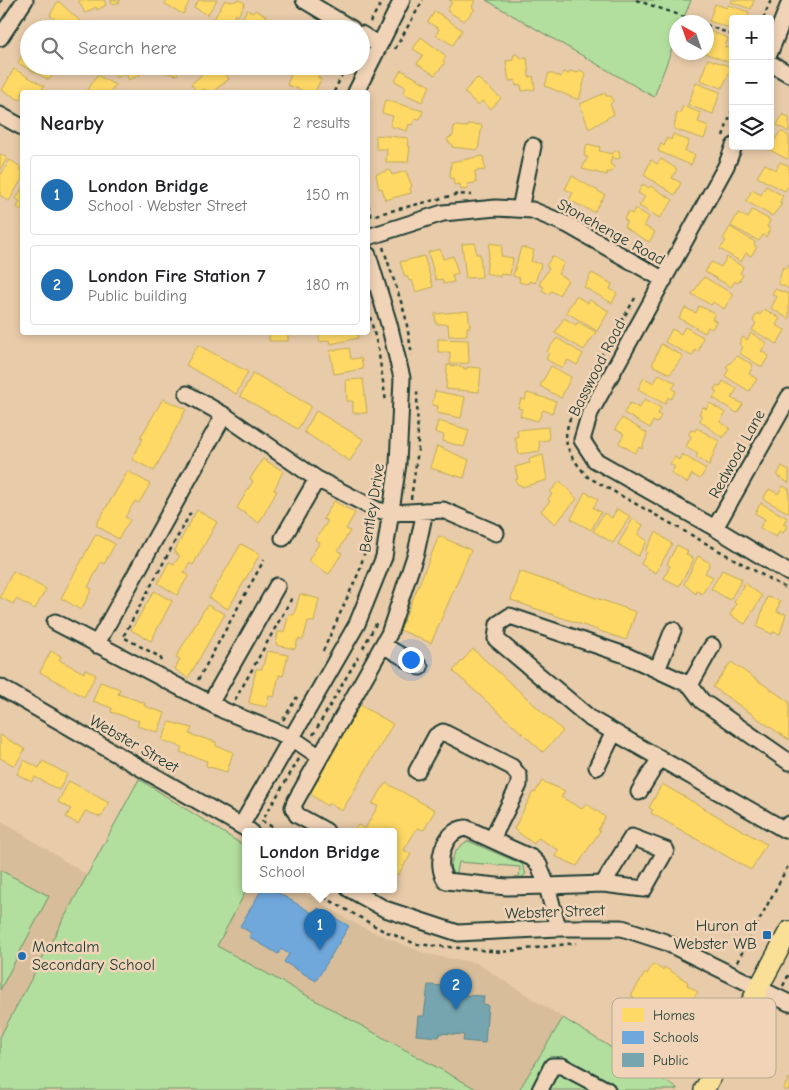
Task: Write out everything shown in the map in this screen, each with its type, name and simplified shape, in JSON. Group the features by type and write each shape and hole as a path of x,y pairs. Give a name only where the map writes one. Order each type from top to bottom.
{"main road":[{"path":"753,998 789,931"},
{"path":"704,1090 710,1078"}],"street":[{"path":"0,38 25,0"},
{"path":"304,0 347,20"},
{"path":"370,63 402,0"},
{"path":"774,42 789,4"},
{"path":"370,40 379,45"},
{"path":"774,65 789,74"},
{"path":"357,90 364,75"},
{"path":"0,115 20,127"},
{"name":"Basswood Road","path":"728,144 726,166 590,413 582,440 595,460 715,528 789,573"},
{"path":"520,209 533,146"},
{"name":"Stonehenge Road","path":"370,236 443,213 496,208 532,210 568,225 664,280"},
{"name":"Bentley Drive","path":"246,828 292,738 358,624 384,557 384,511 398,464 402,378 389,324 370,262"},
{"path":"187,394 224,415 317,479 384,511 443,510 496,533"},
{"name":"Redwood Lane","path":"715,528 789,397"},
{"path":"96,645 224,415"},
{"path":"283,538 317,479"},
{"path":"321,828 297,815 293,808 383,645 416,553 425,511"},
{"path":"210,702 277,586"},
{"path":"789,762 702,701 690,686 657,670 625,655 510,616 498,624 496,639 591,719 785,830 789,824"},
{"path":"55,622 96,645 210,702 292,738 320,757"},
{"path":"657,670 673,630"},
{"path":"383,645 420,668"},
{"path":"690,686 712,646"},
{"name":"Webster Street","path":"0,687 243,828"},
{"path":"416,770 436,736 443,732 512,766 519,776 519,785 492,839"},
{"path":"597,768 614,732"},
{"path":"639,792 660,758"},
{"path":"558,928 547,886 536,861 466,828 461,828 453,834 445,845 440,860 440,870 446,881 507,886 547,886 603,884"},
{"name":"Webster Street","path":"356,893 384,909 458,933 558,928 622,928 665,942 789,1002"},
{"path":"540,1090 552,1066 562,1066 607,1090"}],"path":[{"path":"370,21 383,0"},
{"path":"392,54 423,0"},
{"path":"636,0 679,15"},
{"path":"765,15 771,0"},
{"path":"714,28 729,34"},
{"path":"335,90 342,75"},
{"path":"636,297 571,411 565,439 575,462 588,477 789,590"},
{"path":"370,314 378,348 386,406"},
{"path":"322,654 360,572 384,511"},
{"path":"163,665 160,657 123,637 191,512"},
{"path":"190,684 198,681 264,560"},
{"path":"232,707 293,596"},
{"path":"275,718 283,720 298,695"},
{"path":"731,973 789,864"},
{"path":"317,893 382,930 416,944 502,952 582,943"},
{"path":"783,986 789,974"}],"shaded area":[{"name":"Montcalm Secondary School","path":"0,820 87,875 0,1037"},
{"path":"245,893 304,893 359,926 426,954 476,963 563,1018 519,1090 478,1090 217,946"}],"green space":[{"path":"486,0 691,0 685,15 669,15 669,57 654,97"},
{"path":"139,779 242,844 242,893 245,893 217,946 478,1090 0,1090 0,1037"},
{"path":"468,841 522,864 526,874 519,879 520,867 459,862 456,877 450,868 452,859 458,849"},
{"path":"0,870 49,896 0,990"},
{"path":"563,1018 612,1048 612,1078 661,1078 677,1088 676,1090 519,1090"}],"building: Homes":[{"path":"78,0 104,0 106,5 97,10 96,7 85,13"},
{"path":"111,0 120,0 120,2 112,4"},
{"path":"167,0 190,0 183,14 165,4"},
{"path":"199,0 217,0 207,15 194,7"},
{"path":"225,0 231,2 239,0 245,3 238,16 236,14 232,20 213,20"},
{"path":"449,0 475,0 472,7 475,9 464,21 447,11 452,2"},
{"path":"732,0 754,0 751,9 731,2"},
{"path":"58,1 79,20 55,20 50,15"},
{"path":"715,4 727,8 728,5 749,12 748,15 729,15 729,28 714,23 714,15 711,15"},
{"path":"247,10 253,13 255,10 266,16 264,20 241,20"},
{"path":"435,11 462,30 453,45 436,35 439,29 428,22"},
{"path":"714,33 728,38 725,47 729,48 729,62 714,57"},
{"path":"421,37 446,56 443,61 445,63 435,75 417,64 423,55 413,49"},
{"path":"514,54 520,56 521,59 527,58 529,77 533,76 535,89 522,91 521,85 516,86 515,80 509,81 506,61 513,60"},
{"path":"708,60 729,66 729,73 722,88 700,80"},
{"path":"14,69 20,72 20,75 25,75 44,86 41,90 20,90 20,100 2,90"},
{"path":"401,70 430,86 422,102 403,93 406,87 395,81"},
{"path":"580,70 586,74 579,100 545,86 549,73 561,77 563,72 569,74 570,71 577,73"},
{"path":"40,75 52,75 49,80"},
{"path":"97,75 115,85 111,90 88,90"},
{"path":"127,75 139,75 129,80"},
{"path":"202,75 226,75 229,79 215,90 196,90 191,84"},
{"path":"291,75 319,75 318,78 321,79 316,90 301,90 287,85"},
{"path":"477,78 501,98 491,109 482,101 478,105 464,92"},
{"path":"696,83 720,92 713,114 688,105"},
{"path":"605,93 606,96 611,96 613,101 610,104 614,114 589,129 580,104"},
{"path":"385,100 423,111 420,119 415,118 413,125 409,124 407,131 390,126 393,116 382,113"},
{"path":"683,106 701,113 698,122 709,126 704,139 674,129 677,112 680,113"},
{"path":"783,114 789,118 789,132 777,125"},
{"path":"468,124 482,125 478,150 452,147 452,144 448,142 448,138 453,136 454,126 468,127"},
{"path":"781,131 789,136 789,157 787,159 770,150 774,150 774,141"},
{"path":"673,134 689,141 685,151 695,155 691,165 658,151 661,144 664,146 667,138 671,140"},
{"path":"376,135 408,138 407,146 410,146 408,162 386,162 387,149 376,149"},
{"path":"587,144 600,147 599,151 612,154 616,150 619,151 620,158 616,159 612,156 610,164 614,167 612,172 607,172 607,175 582,169 588,157 584,156"},
{"path":"0,154 7,158 0,171"},
{"path":"483,156 485,170 475,171 476,183 467,184 468,189 461,190 460,184 454,185 453,178 450,178 451,162"},
{"path":"661,159 677,169 672,178 681,183 675,195 644,175 651,160 657,164"},
{"path":"10,160 20,166 20,182 9,201 0,195 0,176"},
{"path":"780,162 789,166 789,185 785,191 757,177 765,164 776,170"},
{"path":"390,170 392,175 406,171 412,186 410,188 411,193 385,200 382,188 379,189 376,174"},
{"path":"572,176 605,195 594,212 569,200 573,193 565,189"},
{"path":"643,184 649,188 651,186 673,200 660,218 639,206 645,197 638,193"},
{"path":"766,186 783,196 779,203 782,204 772,216 746,201 752,190 761,195"},
{"path":"20,192 20,201 16,199"},
{"path":"635,208 649,217 644,226 655,232 649,242 624,227 627,221 624,219 628,212 632,214"},
{"path":"752,210 770,220 767,227 770,229 766,237 763,235 759,241 731,226 738,213 748,218"},
{"path":"730,227 755,242 754,245 757,247 751,256 746,253 741,262 720,249 726,241 723,239"},
{"path":"475,243 476,254 480,254 482,277 466,278 462,244"},
{"path":"490,243 502,245 501,256 513,258 510,275 500,274 500,277 486,273"},
{"path":"521,247 534,250 531,261 541,264 535,283 529,281 528,284 519,282 520,278 513,276"},
{"path":"440,249 443,259 453,256 458,273 452,275 454,282 444,284 442,279 436,280 428,252"},
{"path":"424,256 433,287 416,292 412,280 409,281 407,276 405,277 400,262"},
{"path":"552,256 564,263 558,274 568,280 559,295 551,291 549,294 542,290 544,287 539,284 549,268 546,266"},
{"path":"727,257 743,267 740,273 743,275 738,283 735,281 731,287 705,272 711,262 721,267"},
{"path":"789,264 789,289 778,283 783,267 786,269"},
{"path":"592,273 612,284 610,289 617,293 612,303 584,287"},
{"path":"704,277 733,294 724,309 713,302 711,305 692,294"},
{"path":"775,289 789,294 789,319 771,308 777,297 772,294"},
{"path":"576,296 588,303 590,300 609,311 597,331 566,312"},
{"path":"699,306 715,313 712,319 716,321 712,329 708,327 705,333 679,318 685,308 696,313"},
{"path":"764,309 780,318 776,325 785,330 777,344 752,330 756,323 753,321 757,313 760,315"},
{"path":"468,311 470,327 467,327 467,335 449,336 448,324 436,324 435,314"},
{"path":"564,318 576,325 578,322 596,332 584,350 555,333"},
{"path":"685,327 703,337 698,352 695,350 692,356 665,342 672,329 681,334"},
{"path":"751,333 767,343 761,351 769,356 762,367 739,353 743,347 739,344 743,337 747,340"},
{"path":"269,335 288,335 288,341 269,341"},
{"path":"319,335 358,335 358,338 331,344 330,340 320,342"},
{"path":"557,338 583,354 577,365 568,360 562,368 546,359 549,353 547,351"},
{"path":"438,339 468,340 469,363 450,364 450,352 438,352"},
{"path":"661,344 683,356 670,374 652,365"},
{"path":"198,345 248,372 236,394 186,365"},
{"path":"349,348 351,359 361,358 363,369 334,374 330,351"},
{"path":"737,356 753,365 749,374 757,379 749,391 725,376 729,369 726,367"},
{"path":"447,365 464,367 464,369 467,369 467,367 481,368 479,392 446,389"},
{"path":"551,366 571,377 561,398 540,386"},
{"path":"253,373 311,406 298,429 240,396"},
{"path":"659,374 676,383 672,389 676,391 671,399 668,397 665,404 638,389 644,378 654,383"},
{"path":"363,379 367,413 353,413 353,401 347,401 346,380"},
{"path":"723,381 737,389 731,398 743,404 737,413 713,398 717,392 714,390 717,385 720,387"},
{"path":"435,391 465,397 461,418 437,413 438,406 432,405"},
{"path":"527,393 556,401 552,413 543,410 538,421 520,416 522,409 518,408 521,399 525,400"},
{"path":"163,399 186,409 154,471 132,459 143,439 140,438"},
{"path":"645,399 661,408 658,414 661,416 657,423 653,421 650,428 624,413 630,403 639,408"},
{"path":"710,403 725,413 720,422 730,428 723,438 700,421 702,416 699,414 703,407 706,409"},
{"path":"316,411 363,439 350,461 304,432"},
{"path":"622,418 647,433 642,449 639,447 635,453 619,443 624,434 615,429"},
{"path":"438,421 469,430 464,447 443,441 444,435 435,432"},
{"path":"548,427 549,440 539,441 540,451 519,454 515,437 518,437 517,430"},
{"path":"697,428 719,441 709,465 696,457 698,454 686,447 691,437 689,434 691,430 695,431"},
{"path":"437,446 469,460 464,478 430,468"},
{"path":"682,454 706,469 700,479 692,474 687,483 671,473 675,467 670,464 675,457 679,460"},
{"path":"543,455 547,480 522,487 517,484 515,480 518,479 515,467 530,463 529,459"},
{"path":"263,459 283,471 274,490 277,491 259,523 237,508 253,481 250,479"},
{"path":"782,466 789,470 789,483 777,476"},
{"path":"128,471 150,484 139,503 135,501 125,517 130,520 118,539 96,525"},
{"path":"560,481 577,499 555,524 541,511 550,501 548,499 552,494 550,492"},
{"path":"783,486 789,489 789,513 763,499 769,489 778,494"},
{"path":"585,492 598,499 593,508 601,512 591,530 571,519"},
{"path":"334,501 355,513 346,529 350,531 338,551 342,553 329,574 308,561 320,542 315,540 328,521 323,519"},
{"path":"761,503 787,518 783,524 787,526 783,533 779,531 776,537 760,528 765,519 755,513"},
{"path":"617,509 630,516 613,543 593,531 604,513 612,518"},
{"path":"197,510 217,522 193,565 189,563 184,573 189,575 177,595 158,583 169,562 174,564 180,556 174,552"},
{"path":"633,519 643,525 638,534 647,541 638,556 618,544"},
{"path":"656,532 672,544 656,573 641,564 647,552 645,551"},
{"path":"96,534 115,544 104,564 101,562 88,587 92,589 81,610 61,598"},
{"path":"439,536 471,550 431,643 400,630"},
{"path":"241,544 260,554 228,609 209,598"},
{"path":"677,545 688,551 686,554 694,559 679,586 664,578 670,566 667,564"},
{"path":"698,556 710,563 705,573 713,577 702,594 697,591 696,594 684,584"},
{"path":"722,570 742,579 730,600 711,589"},
{"path":"13,571 46,589 35,609 16,599 13,604 0,597"},
{"path":"519,571 636,612 626,640 511,600"},
{"path":"745,583 762,596 745,624 730,615 736,604 734,602"},
{"path":"154,591 172,601 151,641 131,630"},
{"path":"300,594 319,599 314,622 308,621 303,640 298,639 295,649 276,645 278,632 284,632 289,614 294,615"},
{"path":"767,597 780,601 777,612 786,614 780,634 773,632 772,634 757,627"},
{"path":"207,605 225,614 188,678 175,669 180,659 176,657"},
{"path":"473,649 563,731 543,752 453,671"},
{"path":"51,651 61,656 59,660 84,673 85,669 96,675 84,697 40,672"},
{"path":"267,651 288,655 283,676 279,675 274,697 269,696 266,707 249,703 256,669 262,669"},
{"path":"731,662 789,702 789,740 713,687"},
{"path":"100,682 120,689 118,694 145,703 144,706 165,713 158,732 137,726 139,721 111,712 112,708 93,701"},
{"path":"360,705 393,724 342,811 329,803 327,806 309,793"},
{"path":"170,722 192,728 189,734 216,742 216,746 233,752 227,772 206,766 207,761 180,752 182,747 162,740"},
{"path":"0,735 25,749 15,766 0,758"},
{"path":"24,760 39,768 43,761 67,774 59,790 35,777 32,782 17,774"},
{"path":"69,781 109,803 101,817 85,811 78,824 66,817 71,809 58,802"},
{"path":"542,781 565,791 561,797 582,809 586,803 605,817 598,830 600,831 577,866 555,856 559,850 538,838 534,844 514,829 533,792 535,793"},
{"path":"386,783 435,810 424,830 417,828 404,850 411,854 398,875 397,828 366,828 378,806 372,804"},
{"path":"662,784 766,844 751,870 651,813 653,810 649,808"},
{"path":"653,964 663,970 664,967 688,982 687,985 698,992 694,998 633,998 631,996 645,973 647,974"},
{"path":"789,1078 789,1090 783,1090"}],"building: Schools":[{"path":"260,893 279,893 314,914 318,908 349,926 316,981 284,962 289,954 281,949 278,954 249,937 251,933 240,926"}],"building: Public":[{"path":"428,985 444,986 444,994 484,996 483,1004 488,1005 485,1043 463,1041 464,1035 440,1033 439,1037 416,1035 418,1016 424,1016"}],"place":[{"name":"Huron at Webster WB","path":"767,935"},
{"name":"London Bridge","path":"320,950"},
{"name":"Montcalm Secondary School","path":"22,956"},
{"name":"London Fire Station 7","path":"456,1010"}]}
